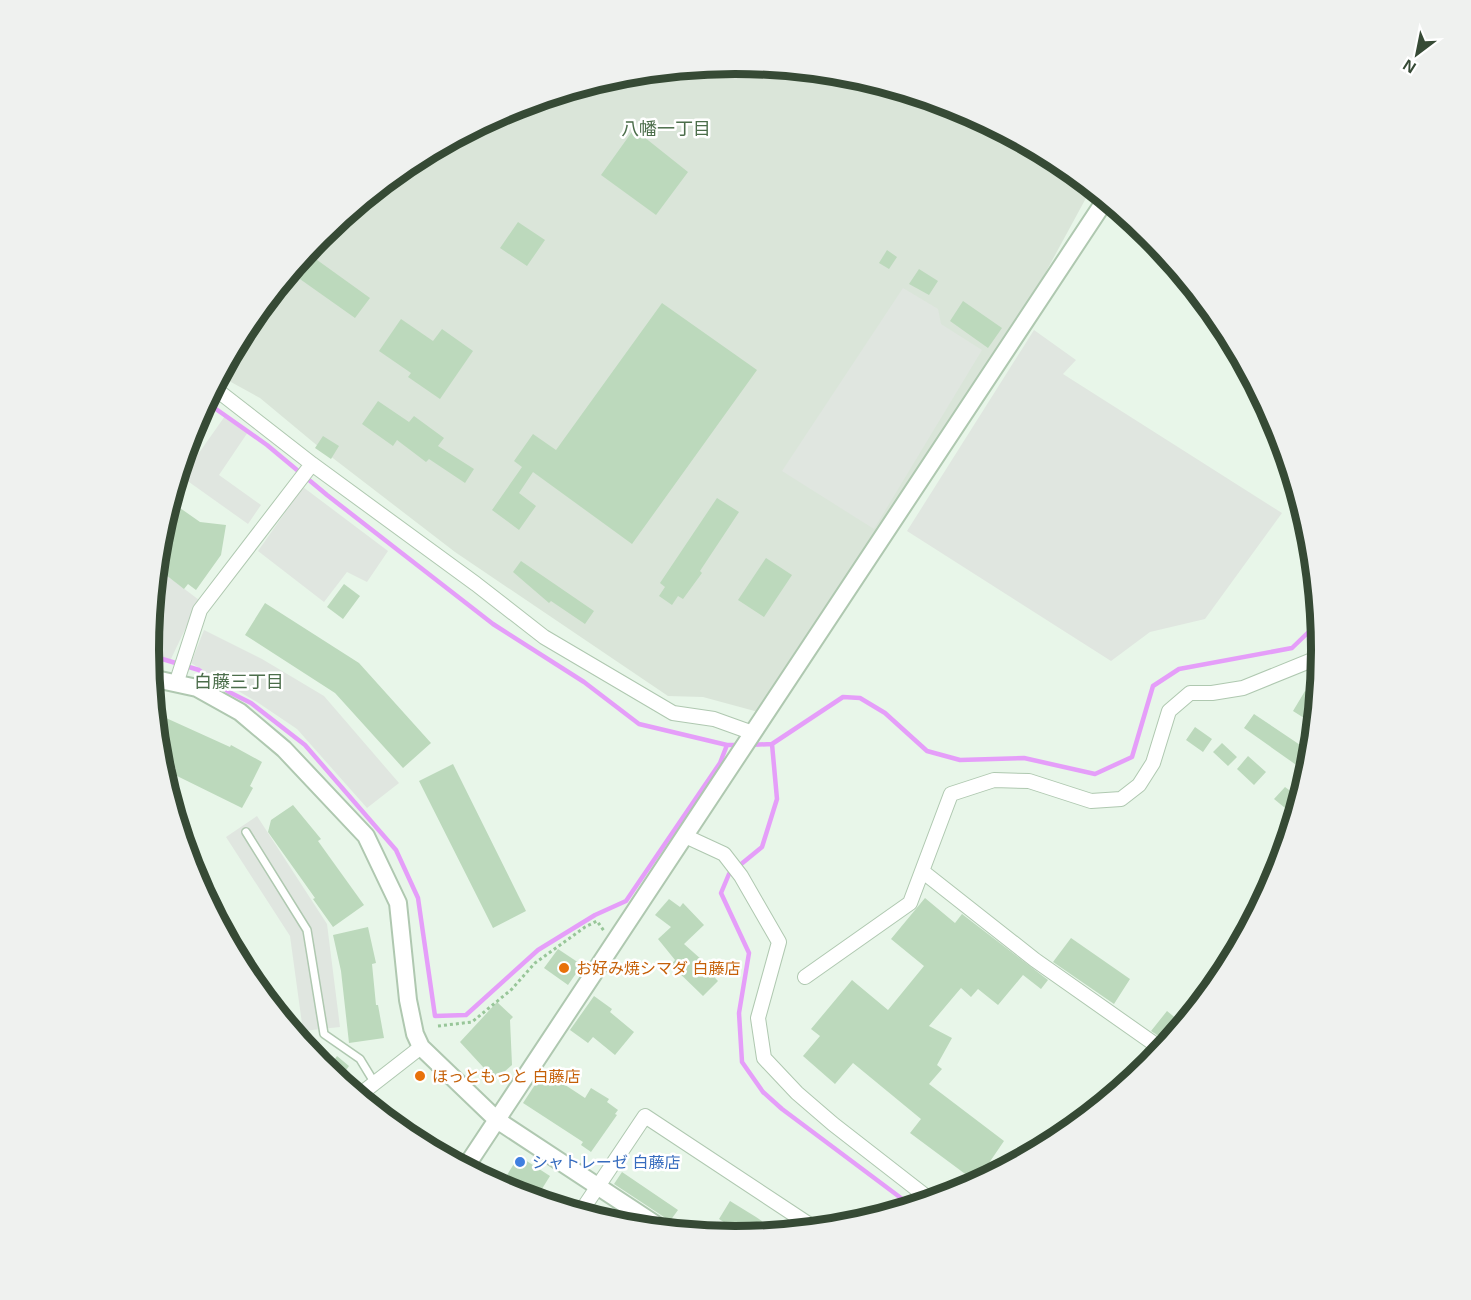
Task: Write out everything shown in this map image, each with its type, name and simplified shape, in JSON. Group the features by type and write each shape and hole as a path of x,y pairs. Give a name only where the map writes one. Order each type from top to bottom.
{"street":[{"path":"470,1161 1102,206"},
{"path":"220,392 544,637 673,713 714,719 753,733"},
{"path":"176,684 200,610 312,464"},
{"path":"806,977 910,903 951,794 994,780 1029,781 1091,801 1121,799 1139,784 1153,763 1169,711 1190,693 1212,693 1243,688 1312,660"},
{"path":"160,680 197,688 240,712 284,749 366,836 398,903 408,1000 415,1034 421,1047 497,1120 649,1220"},
{"path":"685,836 724,854 741,876 779,942 758,1018 764,1058 797,1093 832,1124 924,1195"},
{"path":"922,871 1035,960 1155,1045"},
{"path":"365,1091 421,1047"},
{"path":"584,1206 645,1116 806,1222"}],"lane":[{"path":"246,832 307,930 324,1034 360,1059 375,1082"}],"path":[{"path":"438,1026 472,1022 512,988 535,963 597,921 614,944"}],"shaded area":[{"path":"698,75 773,75 811,78 848,85 885,93 956,117 1024,151 1088,195 1016,327 762,713 703,697 668,696 455,552 325,452 260,398 226,380 256,330 278,299 328,242 385,193 447,151 515,117 586,93 660,78"},
{"path":"903,288 938,309 941,324 982,350 874,529 782,471"},
{"path":"1034,330 1076,360 1063,374 1282,513 1205,619 1150,632 1111,661 907,531"},
{"path":"225,416 248,432 219,475 261,505 248,524 186,480 190,466"},
{"path":"303,487 388,551 367,582 347,572 324,602 258,551"},
{"path":"164,574 199,600 170,661 159,658 160,612"},
{"path":"204,630 262,659 324,696 399,783 367,808 297,729 191,663"},
{"path":"257,816 327,924 340,1027 303,1031 290,936 226,837"}],"building":[{"path":"634,129 688,172 656,215 601,175"},
{"path":"518,222 545,240 527,266 500,248"},
{"path":"887,250 897,257 889,269 879,263"},
{"path":"314,257 370,298 355,318 297,277"},
{"path":"919,269 938,281 929,295 909,284"},
{"path":"963,301 1002,328 988,348 950,321"},
{"path":"662,303 757,370 632,544 533,472 519,493 536,506 519,530 492,510 522,467 514,461 533,434 556,450"},
{"path":"401,319 433,341 442,329 473,351 440,399 408,377 411,373 379,351"},
{"path":"378,401 409,422 414,416 444,438 438,446 474,469 465,483 429,459 426,462 397,440 393,446 362,424"},
{"path":"323,436 339,446 331,459 315,448"},
{"path":"717,498 739,512 700,571 702,573 683,599 678,596 672,605 659,596 665,587 660,583"},
{"path":"178,506 200,522 226,525 221,555 196,590 188,584 184,589 164,574"},
{"path":"766,558 792,575 764,617 738,600"},
{"path":"521,561 594,611 585,624 551,601 549,603 513,572"},
{"path":"344,584 360,596 343,619 327,607"},
{"path":"265,603 359,663 431,743 403,768 335,693 245,635"},
{"path":"1305,691 1310,694 1308,720 1293,711"},
{"path":"1254,714 1303,747 1300,767 1244,728"},
{"path":"163,717 230,747 231,745 262,762 250,786 253,788 242,808 173,774 176,768 171,766"},
{"path":"1195,727 1212,739 1203,752 1186,740"},
{"path":"1222,743 1237,757 1228,766 1213,752"},
{"path":"1248,756 1266,772 1254,785 1237,769"},
{"path":"453,764 526,911 493,928 419,781"},
{"path":"1285,787 1293,793 1288,811 1274,799"},
{"path":"293,805 321,839 318,841 364,905 333,927 268,832 271,820"},
{"path":"925,898 955,923 962,914 1048,980 1041,989 1023,975 998,1005 978,989 971,997 961,988 929,1026 952,1038 937,1065 942,1069 929,1084 1004,1141 984,1170 969,1177 910,1133 921,1119 853,1063 835,1084 803,1056 820,1036 811,1029 852,980 888,1010 924,966 891,939"},
{"path":"669,899 680,907 683,903 704,925 684,944 702,960 700,962 718,981 703,996 671,965 675,960 658,939 671,927 655,915"},
{"path":"368,927 376,963 372,964 376,1005 378,1005 384,1038 349,1043 341,971 333,935"},
{"path":"1071,938 1130,979 1114,1004 1053,962"},
{"path":"558,949 582,965 568,985 544,968"},
{"path":"594,996 612,1009 610,1012 634,1032 615,1055 593,1037 588,1043 570,1030"},
{"path":"497,1002 513,1017 510,1020 512,1065 495,1080 460,1042"},
{"path":"1167,1011 1178,1020 1162,1038 1151,1031"},
{"path":"337,1056 349,1066 344,1073 333,1062"},
{"path":"544,1071 585,1098 591,1088 609,1099 607,1102 618,1110 615,1114 617,1115 591,1152 581,1145 583,1142 523,1103"},
{"path":"519,1156 550,1176 540,1192 505,1178"},
{"path":"622,1172 678,1210 670,1221 614,1184"},
{"path":"730,1201 768,1225 730,1226 719,1219"}],"waterway":[{"path":"213,407 267,445 327,495 493,624 584,682 639,724 727,745 740,745"},
{"path":"749,745 772,744 843,697 860,698 885,713 927,751 960,760 1024,758 1095,774 1132,757 1153,686 1179,669 1292,648 1311,629"},
{"path":"159,658 199,670 229,692 251,703 305,745 396,850 418,898 435,1016 466,1015 538,950 595,915 626,901 720,763 727,745"},
{"path":"772,744 777,799 762,847 729,874 721,893 749,953 739,1013 742,1062 763,1092 782,1109 905,1201"}],"place":[{"name":"お好み焼シマダ 白藤店","path":"564,968"},
{"name":"ほっともっと 白藤店","path":"420,1076"},
{"name":"シャトレーゼ 白藤店","path":"520,1162"}],"district":[{"name":"八幡一丁目","path":"666,129"},
{"name":"白藤三丁目","path":"239,682"}]}
